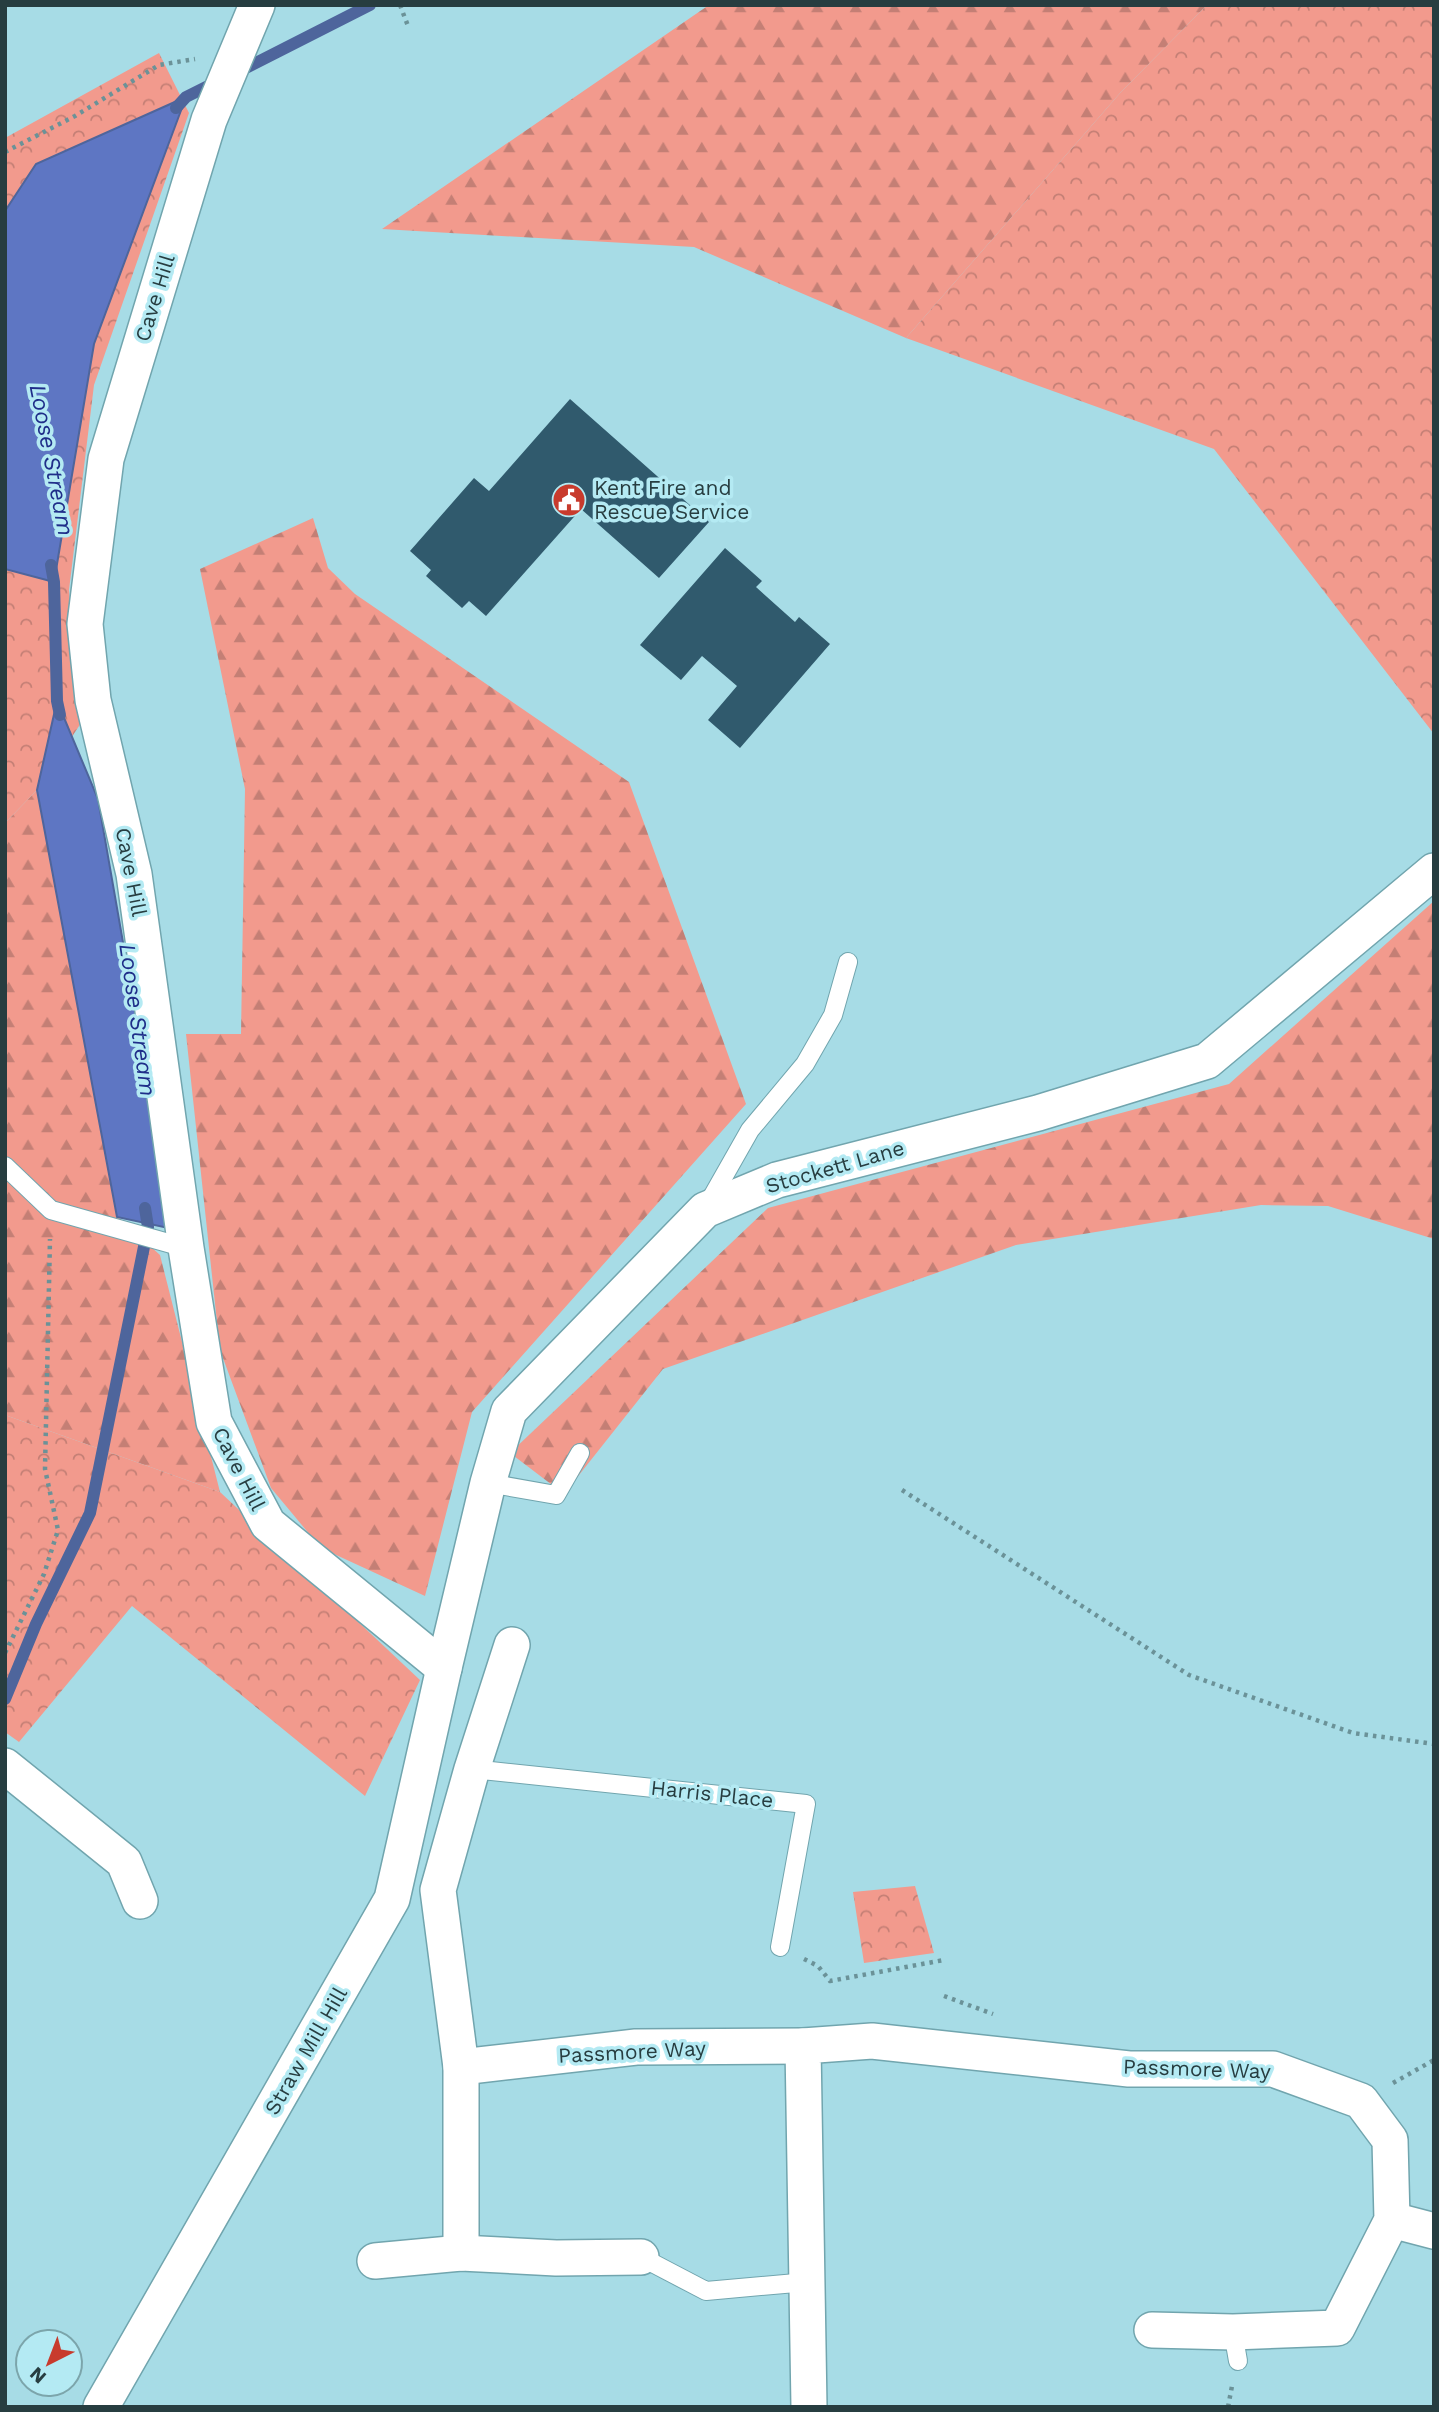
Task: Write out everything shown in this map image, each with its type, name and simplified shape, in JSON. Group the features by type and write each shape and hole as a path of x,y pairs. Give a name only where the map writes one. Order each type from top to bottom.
{"street":[{"name":"Cave Hill","path":"257,5 209,120 106,459 85,624 93,700 134,874 186,1248 214,1422 268,1524 444,1668"},
{"name":"Stockett Lane","path":"444,1668 488,1483 509,1411 705,1210 777,1180 1038,1113 1207,1061 1434,871"},
{"path":"461,2253 461,2067 438,1890 472,1769 512,1645"},
{"name":"Straw Mill Hill","path":"101,2407 392,1899 444,1668"},
{"path":"9,1777 124,1862 140,1901"},
{"name":"Passmore Way","path":"461,2067 636,2047 803,2046 872,2041 1129,2069 1273,2069 1361,2101"},
{"path":"803,2046 809,2407"},
{"path":"1152,2330 1235,2347 1337,2328 1392,2220 1390,2140 1361,2101"},
{"path":"1392,2220 1434,2231"},
{"path":"375,2261 461,2253 556,2258 641,2257"}],"lane":[{"path":"705,1210 750,1130 805,1064 833,1015 848,962"},
{"path":"5,1166 51,1210 186,1248"},
{"path":"488,1483 556,1495 580,1452"},
{"name":"Harris Place","path":"472,1769 806,1804 780,1947"},
{"path":"641,2257 706,2291 807,2282"}],"path":[{"path":"400,5 408,26"},
{"path":"5,152 75,116 159,65 237,52"},
{"path":"5,1653 44,1574 58,1530 45,1469 51,1210"},
{"path":"901,1490 1189,1675 1353,1733 1434,1745"},
{"path":"780,1947 818,1966 830,1981 944,1960"},
{"path":"944,1996 994,2014"},
{"path":"1361,2101 1434,2060"}],"green space":[{"path":"709,5 1207,5 1121,92 906,338 694,247 382,229"},
{"path":"1207,5 1434,5 1434,734 1214,449 906,338 1121,92"},
{"path":"159,53 189,113 94,385 69,590 81,723 37,790 5,823 5,138"},
{"path":"313,518 328,568 355,594 629,782 746,1104 472,1412 425,1596 321,1548 271,1488 220,1350 186,1034 241,1034 245,789 200,569"},
{"path":"37,790 117,1216 160,1255 220,1492 5,1415 5,823"},
{"path":"1434,901 1434,1239 1328,1206 1261,1205 1016,1245 663,1369 564,1494 510,1453 768,1208 1229,1084"},
{"path":"5,1415 220,1492 420,1680 365,1796 132,1606 19,1742 5,1732"},
{"path":"915,1886 934,1953 864,1963 853,1892"}],"water":[{"path":"186,97 94,344 54,582 5,569 5,211 36,164"},
{"path":"57,701 98,799 173,1229 117,1217 37,790"}],"building":[{"name":"Kent Fire and Rescue Service","path":"570,399 709,522 659,578 581,509 486,616 469,601 462,608 426,576 431,570 410,551 474,478 489,491"},
{"name":"Kent Fire and Rescue Service","path":"725,548 762,581 756,587 795,622 799,617 830,644 740,748 708,720 737,686 702,656 681,680 640,645"}],"waterway":[{"name":"Loose Stream","path":"236,73 370,5"},
{"name":"Loose Stream","path":"176,108 186,97 216,82"},
{"name":"Loose Stream","path":"51,565 54,582 57,701 60,715"},
{"name":"Loose Stream","path":"5,1699 36,1624 90,1513 148,1227 145,1208"}],"place":[{"name":"Kent Fire and Rescue Service","path":"569,500"}]}
